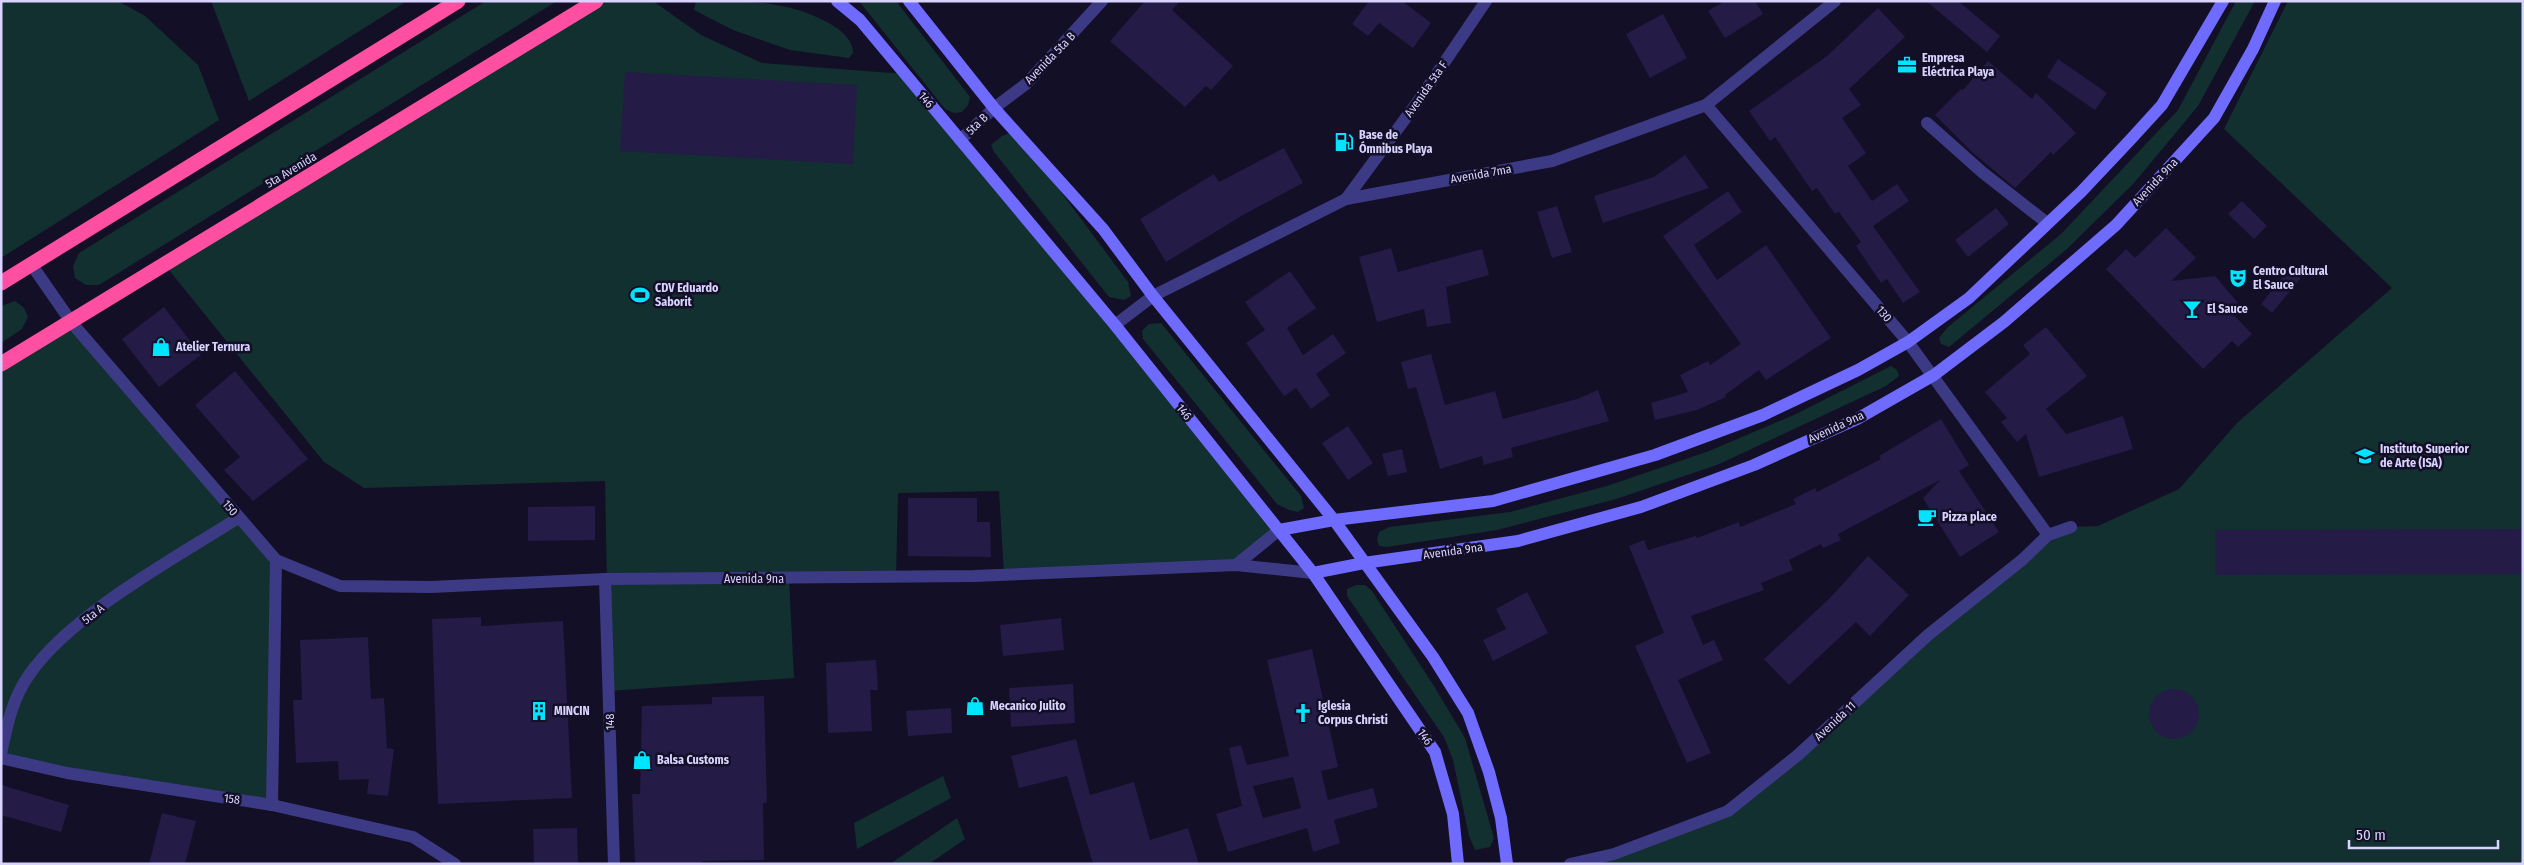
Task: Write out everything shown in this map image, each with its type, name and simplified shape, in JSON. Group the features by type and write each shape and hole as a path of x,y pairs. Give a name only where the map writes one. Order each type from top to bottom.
{"highway":[{"path":"1,283 458,1"},
{"name":"5ta Avenida","path":"1,364 596,1"}],"main road":[{"name":"146","path":"837,1 860,20 1115,325 1313,573 1435,752 1453,814 1458,864"},
{"path":"910,1 994,108 1103,229 1153,296 1334,520 1434,657 1468,713 1489,772 1501,818 1507,864"},
{"path":"1279,530 1334,520 1493,501 1655,455 1763,415 1858,370 1908,342 1969,298 2081,192 2162,105 2223,1"},
{"name":"Avenida 9na","path":"1313,573 1364,563 1518,541 1641,507 1754,465 1857,419 1934,375 2004,322 2116,225 2214,118 2253,49 2275,1"}],"street":[{"name":"Avenida 5ta B","path":"994,108 1026,84 1102,1"},
{"name":"Avenida 5ta F","path":"1346,199 1419,100 1486,1"},
{"name":"Avenida 7ma","path":"1115,325 1153,296 1346,199 1552,162 1706,105 1835,1"},
{"name":"130","path":"1706,105 1908,342 1934,375 2048,535"},
{"name":"5ta B","path":"960,140 994,108"},
{"path":"1927,123 1982,172 2047,223"},
{"name":"150","path":"31,264 72,322 238,518 276,560"},
{"name":"5ta A","path":"1,754 12,707 28,676 56,643 108,602 238,518"},
{"name":"Avenida 11","path":"1570,864 1614,854 1728,811 1798,754 1928,636 2022,560 2048,535 2070,527"},
{"path":"1236,565 1279,530"},
{"path":"272,805 276,560"},
{"name":"Avenida 9na","path":"276,560 340,586 431,586 605,579 974,576 1236,565 1313,573"},
{"name":"148","path":"605,579 614,864"},
{"name":"158","path":"1,758 67,773 272,805 413,837 455,864"}],"green space":[{"path":"1,1 118,1 145,16 198,65 219,120 1,258"},
{"path":"211,1 407,1 249,101"},
{"path":"486,1 557,1 99,285 86,285 75,278 73,266 79,253"},
{"name":"CDV Eduardo Saborit","path":"596,1 653,1 701,35 762,63 904,74 1279,530 1236,565 1004,574 999,491 898,493 896,577 789,579 794,678 609,691 605,481 364,488 324,462 165,265"},
{"path":"696,1 752,2 787,7 804,12 840,30 850,42 853,53 849,58 790,50 733,30 694,10"},
{"path":"859,1 896,1 970,97 968,105 962,112 954,113 945,109"},
{"path":"2236,1 2255,1 2198,106 2134,183 2067,249 1949,347 1941,344 1939,338 1948,327 2061,234 2178,110"},
{"name":"Instituto Superior de Arte (ISA)","path":"2288,1 2523,1 2523,864 1579,864 1728,811 2022,560 2071,527 2098,526 2179,489 2237,423 2392,288 2224,129"},
{"path":"1010,133 1023,141 1128,282 1131,296 1124,300 1109,297 994,152 991,145 1002,136"},
{"path":"15,301 24,308 28,317 22,329 1,343 1,306"},
{"path":"72,323 276,560 272,805 1,758 1,364"},
{"path":"1161,323 1301,496 1304,508 1298,512 1277,504 1143,339 1142,331 1149,324"},
{"path":"1891,366 1897,370 1899,376 1886,386 1717,465 1616,499 1497,530 1387,547 1379,546 1377,539 1379,532 1389,527 1510,512 1607,486 1709,451 1796,414"},
{"path":"1356,585 1365,585 1372,591 1434,686 1465,738 1494,838 1490,847 1475,850 1469,836 1453,760 1444,737 1347,596 1347,589"},
{"path":"943,776 951,798 857,849 854,823"},
{"path":"957,818 965,839 929,864 890,864"}],"building":[{"path":"1145,1 1180,1 1172,10 1233,66 1211,90 1206,86 1185,107 1110,41"},
{"path":"1369,1 1402,1 1431,23 1413,48 1379,23 1368,36 1352,24"},
{"path":"1725,1 1755,1 1763,14 1725,38 1708,11"},
{"path":"1926,1 1958,1 2000,36 1987,52"},
{"path":"1878,8 1905,37 1849,89 1861,105 1842,118 1866,153 1848,166 1872,201 1897,184 1909,201 1873,226 1920,292 1903,303 1887,279 1881,283 1856,246 1861,242 1839,212 1835,214 1817,188 1812,191 1775,137 1770,141 1749,111 1827,56"},
{"path":"1663,14 1687,58 1650,78 1626,34"},
{"path":"2058,59 2107,93 2095,110 2047,77"},
{"path":"1988,61 2032,99 2036,93 2076,133 2053,155 2051,152 2015,188 1972,152 1935,115 1961,89 1963,90"},
{"path":"625,72 857,85 853,164 620,151"},
{"path":"1284,148 1303,183 1243,215 1166,262 1140,219 1214,174 1219,182"},
{"path":"1685,155 1709,188 1603,223 1594,196 1654,177"},
{"path":"1728,191 1742,212 1694,245 1717,280 1766,245 1831,338 1766,380 1759,370 1725,395 1726,397 1697,410 1655,420 1651,403 1688,392 1680,375 1708,361 1710,365 1741,344 1663,236"},
{"path":"2242,201 2267,226 2254,239 2228,214"},
{"path":"1557,206 1572,252 1552,258 1537,212"},
{"path":"1996,208 2009,224 1968,257 1955,240"},
{"path":"2166,228 2196,258 2171,281 2215,276 2238,303 2231,312 2252,334 2238,347 2232,341 2203,369 2106,269 2126,249 2135,258"},
{"path":"1391,248 1398,272 1482,249 1489,275 1446,287 1451,323 1427,327 1424,309 1377,322 1359,257"},
{"path":"2292,265 2304,274 2272,313 2261,304"},
{"path":"1290,271 1316,308 1287,328 1303,355 1333,334 1346,353 1316,374 1330,395 1311,409 1296,388 1284,396 1246,343 1265,330 1245,302"},
{"name":"Atelier Ternura","path":"164,307 201,355 159,387 122,339"},
{"path":"2046,327 2087,376 2046,409 2066,434 2123,416 2133,449 2039,477 2026,434 2017,442 2001,422 2007,418 1985,392 2030,354 2023,345"},
{"path":"1431,354 1445,405 1495,391 1503,419 1577,399 1598,390 1609,421 1511,448 1513,457 1484,465 1482,456 1440,469 1416,387 1408,389 1401,362"},
{"path":"235,371 308,459 253,501 224,470 240,457 195,405"},
{"path":"1941,419 1969,465 1959,471 1999,532 1960,557 1923,498 1940,480 1838,534 1841,540 1823,548 1821,544 1789,560 1793,570 1761,583 1764,590 1691,616 1703,645 1714,640 1723,660 1678,680 1711,753 1687,763 1635,646 1664,633 1629,546 1644,540 1648,550 1696,536 1697,538 1739,522 1740,527 1796,504 1793,499 1815,488 1817,492 1881,459 1879,456"},
{"path":"1348,426 1373,463 1348,480 1322,443"},
{"path":"1402,449 1407,472 1388,476 1382,454"},
{"path":"908,498 977,498 977,522 990,522 991,557 908,556"},
{"path":"595,506 595,540 528,541 528,507"},
{"path":"2523,529 2523,574 2215,575 2215,530"},
{"path":"1868,556 1909,595 1870,636 1856,622 1789,685 1764,659 1830,598"},
{"path":"1527,592 1548,633 1493,661 1483,640 1506,629 1496,609"},
{"path":"481,617 481,626 563,621 572,798 438,804 432,619"},
{"path":"1061,618 1064,650 1003,656 1000,625"},
{"path":"368,637 371,699 384,698 387,748 394,749 388,796 367,794 369,779 339,780 338,761 296,763 293,700 302,700 300,640"},
{"path":"1312,649 1338,767 1321,771 1328,800 1373,788 1378,807 1334,820 1340,843 1313,852 1307,828 1228,852 1216,814 1242,806 1229,748 1241,745 1247,765 1289,756 1267,660","holes":["1293,777 1301,808 1263,818 1253,786"]},
{"path":"876,660 878,690 870,690 872,731 828,733 826,663"},
{"path":"1073,684 1075,723 1011,727 1009,688"},
{"path":"2174,689 2188,693 2195,700 2199,714 2195,728 2188,735 2174,739 2160,735 2153,728 2149,714 2153,700 2160,693"},
{"path":"764,696 767,803 763,803 764,860 702,861 702,864 635,864 632,794 640,794 642,706 712,704 712,697"},
{"path":"951,708 952,733 908,736 906,711"},
{"path":"1076,739 1090,795 1134,782 1150,840 1188,828 1199,864 1093,864 1067,776 1019,788 1011,756"},
{"path":"1,785 69,805 61,832 1,815"},
{"path":"162,813 196,821 185,864 149,864"},
{"path":"577,828 578,864 534,864 533,829"}],"place":[{"name":"Empresa Eléctrica Playa","path":"1907,65"},
{"name":"Base de Ómnibus Playa","path":"1344,142"},
{"name":"Centro Cultural El Sauce","path":"2238,278"},
{"name":"CDV Eduardo Saborit","path":"640,295"},
{"name":"El Sauce","path":"2192,309"},
{"name":"Atelier Ternura","path":"161,347"},
{"name":"Instituto Superior de Arte (ISA)","path":"2365,456"},
{"name":"Pizza place","path":"1927,517"},
{"name":"Mecanico Julito","path":"975,706"},
{"name":"MINCIN","path":"539,711"},
{"name":"Iglesia Corpus Christi","path":"1303,713"},
{"name":"Balsa Customs","path":"642,760"}]}
